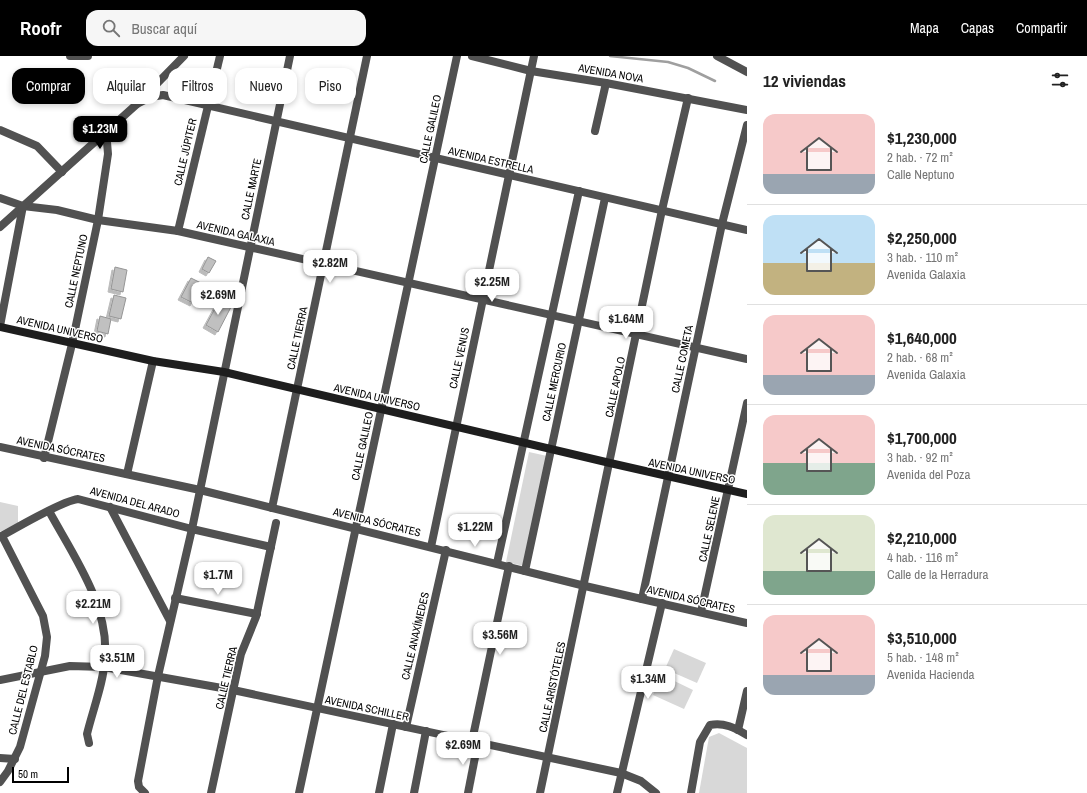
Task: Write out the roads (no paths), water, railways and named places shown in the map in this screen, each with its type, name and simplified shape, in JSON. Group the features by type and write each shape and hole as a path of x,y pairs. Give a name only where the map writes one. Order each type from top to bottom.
{"street":[{"path":"70,56 88,56"},
{"path":"160,81 184,56"},
{"name":"CALLE JÚPITER","path":"178,231 220,56"},
{"name":"CALLE MARTE","path":"145,793 139,787 138,781 158,676 192,530 290,56"},
{"name":"CALLE TIERRA","path":"272,508 367,56"},
{"name":"CALLE GALILEO","path":"299,793 457,56"},
{"name":"AVENIDA NOVA","path":"472,56 531,71 606,83 747,110"},
{"name":"CALLE VENUS","path":"431,546 534,56"},
{"path":"719,57 747,72"},
{"path":"595,131 606,83"},
{"name":"AVENIDA ESTRELLA","path":"160,95 747,230"},
{"name":"CALLE APOLO","path":"585,586 662,210 688,98"},
{"path":"0,227 138,104"},
{"name":"CALLE COMETA","path":"642,599 722,224 747,125"},
{"path":"0,130 37,146 62,172"},
{"name":"CALLE NEPTUNO","path":"44,458 72,344 98,220 108,154 107,142 102,135"},
{"name":"CALLE MERCURIO","path":"497,564 579,192"},
{"name":"AVENIDA GALAXIA","path":"0,198 22,206 57,210 98,220 178,231 747,359"},
{"name":"CALLE MERCURIO","path":"525,571 605,198"},
{"path":"0,326 22,206"},
{"name":"AVENIDA UNIVERSO","path":"0,326 72,344 153,361 224,372 668,477 747,494"},
{"path":"127,474 153,361"},
{"name":"CALLE SELENE","path":"701,612 747,403"},
{"name":"AVENIDA SÓCRATES","path":"0,447 44,458 200,490 431,546 585,586 747,623"},
{"name":"AVENIDA DEL ARADO","path":"1,537 49,511 78,499 192,530 271,548"},
{"path":"110,507 170,621"},
{"path":"49,511 95,597 106,639 104,667 87,734 89,743"},
{"name":"CALLE TIERRA","path":"212,793 241,654 257,614 276,522"},
{"name":"CALLE DEL ESTABLO","path":"0,782 15,759 20,747 45,656 47,637 43,616 1,537"},
{"name":"CALLE ANAXÍMEDES","path":"406,727 446,550"},
{"path":"468,793 475,742 509,566"},
{"name":"CALLE ARISTÓTELES","path":"540,793 585,586"},
{"path":"175,598 257,614"},
{"path":"617,793 662,604"},
{"name":"AVENIDA SCHILLER","path":"0,680 41,670 84,666 104,667 158,676 233,690 621,773 641,782 656,793"},
{"path":"738,730 747,692"},
{"path":"691,793 700,742 710,725 719,723 747,735"},
{"path":"379,793 393,724"},
{"path":"414,793 426,731"},
{"path":"0,758 15,759"}],"waterway":[{"path":"610,56 668,62 688,68 715,81"}]}
